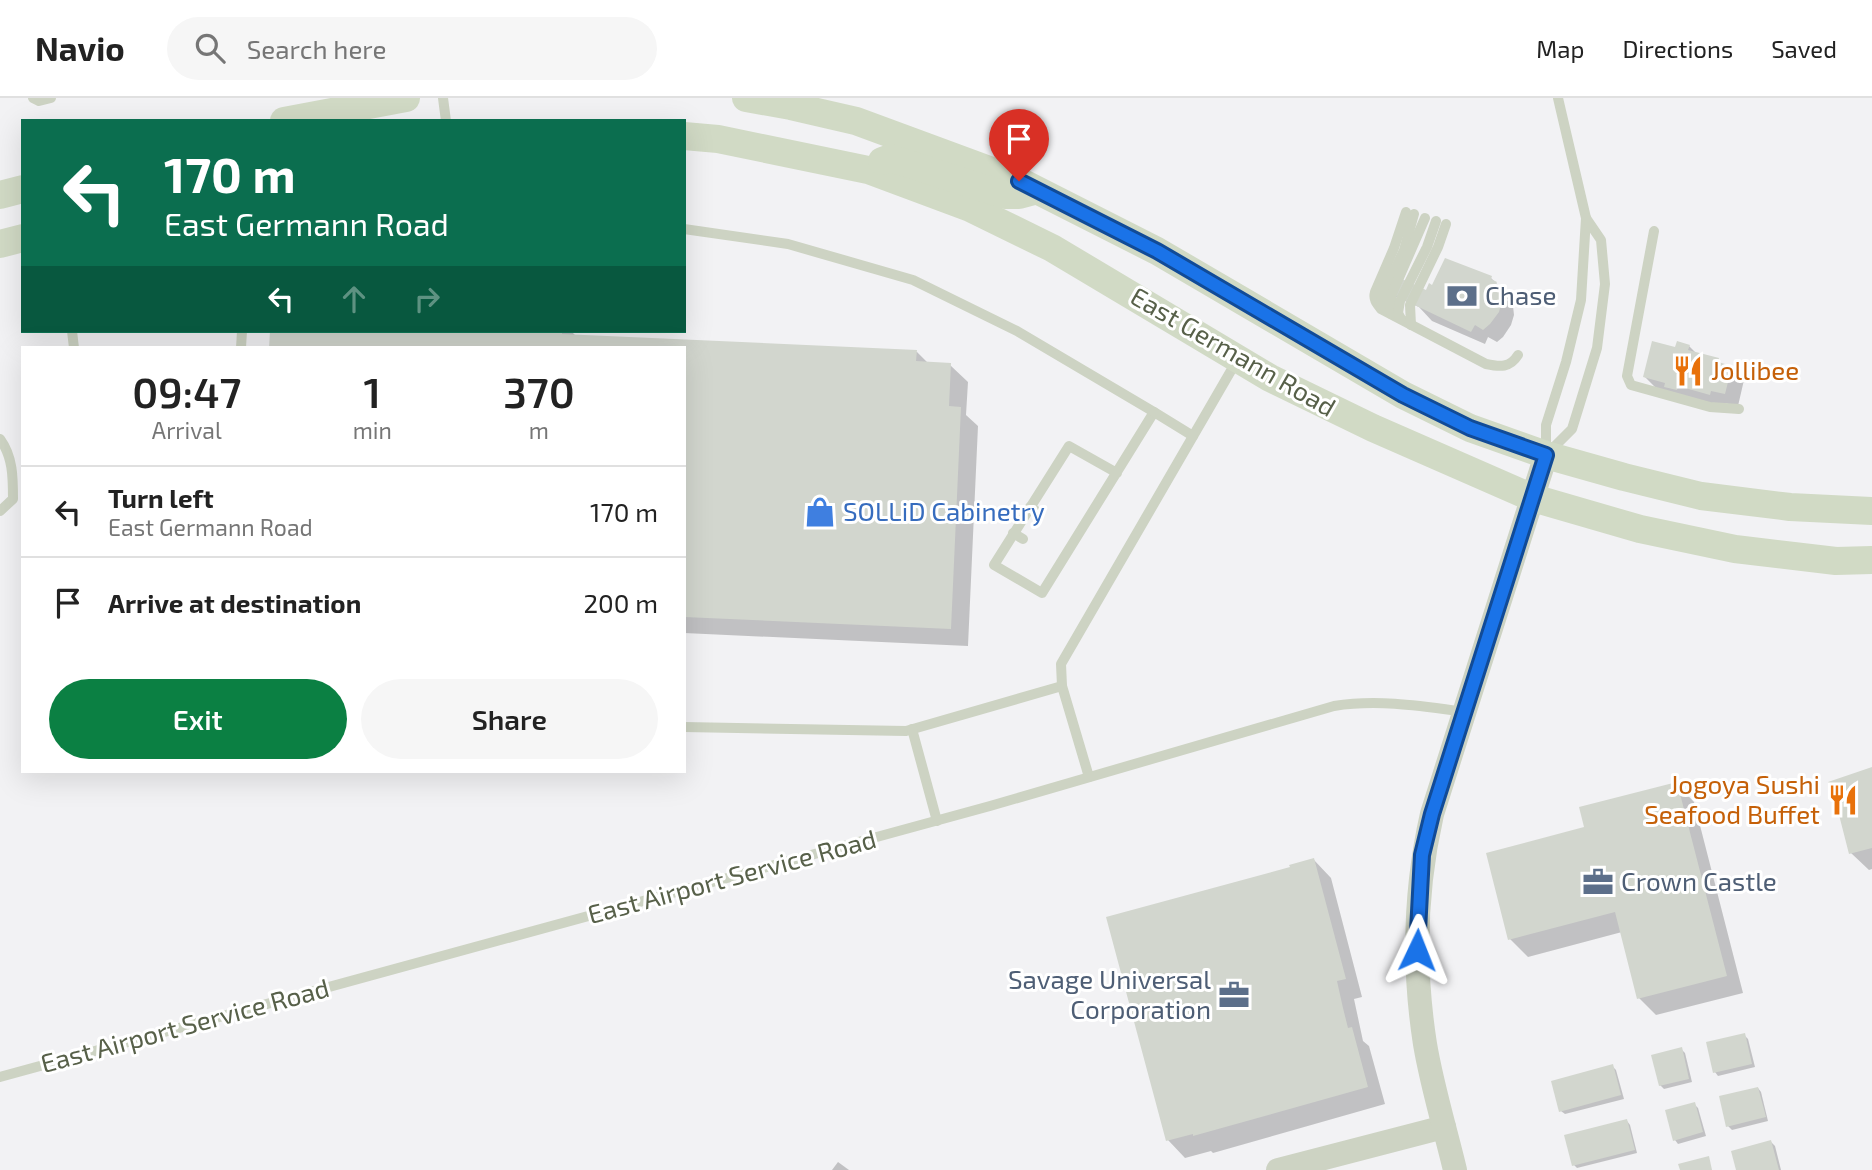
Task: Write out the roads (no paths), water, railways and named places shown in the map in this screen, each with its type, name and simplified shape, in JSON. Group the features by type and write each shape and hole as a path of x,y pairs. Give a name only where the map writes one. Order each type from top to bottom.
{"main road":[{"path":"295,119 406,98"},
{"name":"East Germann Road","path":"746,98 856,121 1019,181 1157,251 1403,395 1470,428 1546,455 1701,496 1790,507 1872,511"},
{"name":"East Germann Road","path":"686,136 718,139 856,168 971,208 1150,305 1270,378 1363,424 1532,498 1640,529 1735,549 1836,561 1872,560"},
{"path":"856,168 890,159 1005,195 1038,190"},
{"path":"0,195 21,190"},
{"path":"0,244 21,239"}],"street":[{"path":"1455,1170 1426,1046 1419,998 1417,950 1422,855 1432,814 1546,455"},
{"path":"1278,1170 1444,1126"}],"lane":[{"path":"33,98 39,101 51,98"},
{"path":"443,98 446,119"},
{"path":"1546,455 1546,425 1566,362 1581,300 1586,218 1558,98"},
{"path":"1410,213 1373,297 1386,311 1486,364 1501,367 1513,363 1518,355"},
{"path":"1386,311 1424,218"},
{"path":"1546,455 1572,429 1597,348 1605,284 1601,240 1586,218"},
{"path":"1406,322 1410,305 1438,247 1441,222"},
{"path":"686,229 788,244 913,280 1017,331 1193,436"},
{"path":"1654,231 1627,376 1631,384 1644,388 1710,407 1739,409"},
{"path":"1089,777 1062,686 1061,664 1238,359"},
{"path":"1117,473 1069,446 1034,510 1013,533 994,565 1042,593 1062,562 1095,507 1117,473 1154,412"},
{"path":"0,439 13,471 13,499 0,511"},
{"path":"1084,501 1095,507"},
{"path":"1067,530 1078,536"},
{"path":"1013,533 1023,539"},
{"path":"1050,555 1062,562"},
{"path":"686,727 906,731 1062,686"},
{"name":"East Airport Service Road","path":"0,1077 937,821 1334,706 1363,702 1386,703 1465,712"},
{"path":"912,729 937,821"}],"place":[{"name":"Chase","path":"1462,296"},
{"name":"Jollibee","path":"1688,371"},
{"name":"SOLLiD Cabinetry","path":"820,512"},
{"name":"Jogoya Sushi Seafood Buffet","path":"1843,800"},
{"name":"Crown Castle","path":"1598,882"},
{"name":"Savage Universal Corporation","path":"1234,995"}]}
